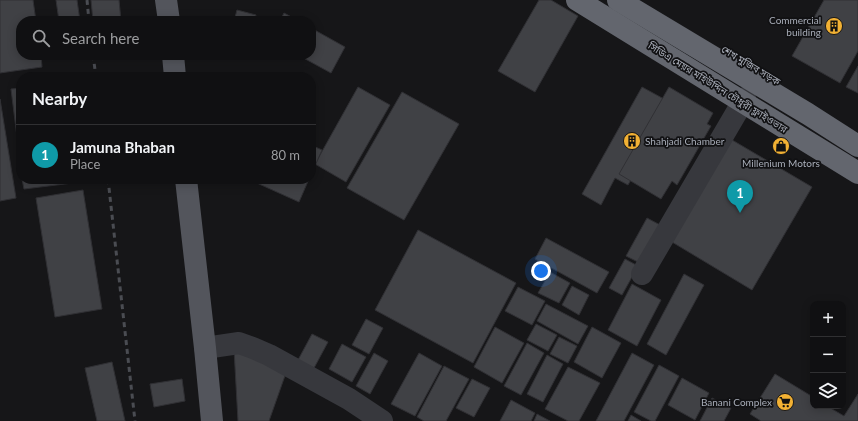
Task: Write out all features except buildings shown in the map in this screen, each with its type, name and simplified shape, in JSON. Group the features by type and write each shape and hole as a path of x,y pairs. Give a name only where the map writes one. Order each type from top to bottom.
{"highway":[{"name":"সিডিএ মেয়র মহিউদ্দিন চৌধুরী ফ্লাইওভার","path":"577,0 858,173"},
{"path":"586,0 858,169"},
{"path":"618,0 858,146"},
{"name":"শেখ মুজিব সড়ক","path":"643,0 858,131"}],"main road":[{"path":"166,0 168,16"},
{"path":"173,60 175,72"},
{"path":"187,184 212,421"}],"street":[{"path":"642,274 744,98"},
{"path":"205,348 239,343 253,348 269,355 349,399 382,421"}],"railway":[{"path":"87,0 89,16"},
{"path":"94,60 95,72"},
{"path":"109,184 135,421"}],"place":[{"name":"Commercial building","path":"834,26"},
{"name":"Shahjadi Chamber","path":"632,141"},
{"name":"Millenium Motors","path":"781,146"},
{"name":"Jamuna Bhaban","path":"740,213"},
{"name":"Banani Complex","path":"785,402"}]}
